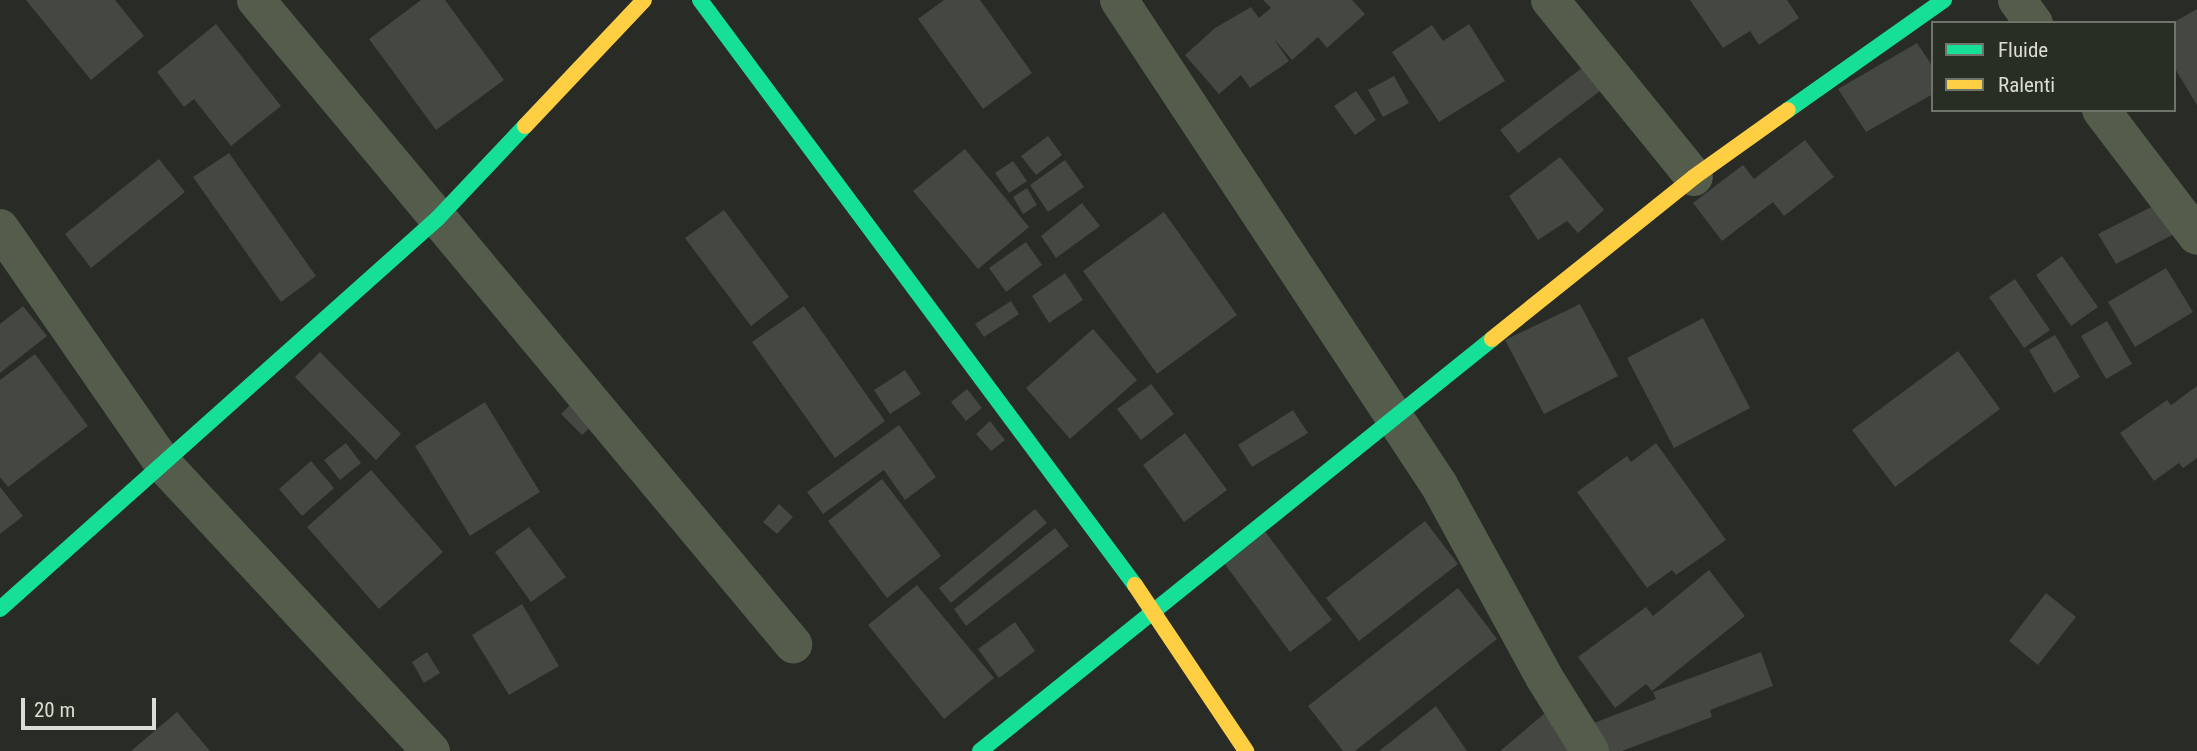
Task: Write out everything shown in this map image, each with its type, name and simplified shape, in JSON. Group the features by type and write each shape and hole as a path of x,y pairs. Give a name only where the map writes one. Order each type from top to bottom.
{"street":[{"path":"256,0 793,644"},
{"path":"0,609 165,466 437,219 644,0"},
{"path":"700,0 1154,611 1246,751"},
{"path":"1119,0 1439,485 1544,677 1590,751"},
{"path":"1550,0 1694,177"},
{"path":"980,751 1694,177 1944,0"},
{"path":"2017,0 2033,21"},
{"path":"2103,112 2197,236"},
{"path":"0,228 165,466 431,751"}],"building":[{"path":"26,0 115,0 144,36 91,80"},
{"path":"421,0 445,0 504,80 436,130 369,39"},
{"path":"944,0 980,0 1032,73 983,109 918,19"},
{"path":"1263,0 1352,0 1365,14 1327,48 1318,37 1292,60 1273,38 1289,61 1250,88 1241,75 1219,94 1185,55 1215,28 1251,7 1259,18 1271,8"},
{"path":"1690,0 1787,0 1799,18 1759,45 1750,31 1723,48"},
{"path":"2197,9 2197,105 2176,70 2176,21"},
{"path":"216,24 281,106 231,146 194,99 184,107 157,72"},
{"path":"1469,24 1505,81 1439,122 1392,52 1432,25 1443,41"},
{"path":"1917,43 1931,64 1931,95 1866,132 1838,89"},
{"path":"1582,68 1600,91 1518,153 1500,130"},
{"path":"1394,76 1409,103 1383,117 1368,90"},
{"path":"1356,91 1376,120 1355,135 1334,106"},
{"path":"1048,136 1062,155 1036,175 1021,156"},
{"path":"1805,140 1834,177 1784,216 1773,202 1722,241 1693,203 1743,165 1754,179"},
{"path":"965,149 1029,227 978,269 913,191"},
{"path":"229,153 316,276 281,302 193,177"},
{"path":"1560,157 1604,210 1578,233 1567,221 1538,240 1509,196"},
{"path":"159,159 185,192 91,268 65,234"},
{"path":"1065,160 1084,187 1048,212 1030,185"},
{"path":"1013,161 1027,181 1009,193 995,173"},
{"path":"1027,188 1037,205 1023,214 1013,197"},
{"path":"2167,199 2184,229 2116,264 2098,234"},
{"path":"1082,203 1100,226 1056,258 1041,236"},
{"path":"724,210 789,297 751,326 685,238"},
{"path":"1164,212 1237,315 1157,374 1083,271"},
{"path":"1026,242 1042,265 1006,292 989,268"},
{"path":"2062,256 2098,307 2071,326 2036,275"},
{"path":"2166,268 2193,312 2135,347 2108,302"},
{"path":"1065,273 1083,300 1049,323 1032,296"},
{"path":"2015,279 2050,330 2024,348 1989,297"},
{"path":"1011,301 1019,314 984,337 975,324"},
{"path":"1580,304 1618,376 1544,414 1505,340"},
{"path":"23,306 47,336 0,373 0,324"},
{"path":"804,306 885,421 835,458 752,342"},
{"path":"1703,318 1750,408 1674,448 1627,358"},
{"path":"2107,321 2132,364 2106,379 2081,336"},
{"path":"1093,329 1137,380 1070,439 1026,388"},
{"path":"2055,335 2080,377 2054,393 2029,350"},
{"path":"1958,351 2000,409 1895,487 1852,430"},
{"path":"320,352 401,434 376,460 295,377"},
{"path":"35,354 88,426 8,487 0,477 0,380"},
{"path":"905,370 921,394 890,414 874,390"},
{"path":"1151,384 1174,414 1141,440 1117,409"},
{"path":"2197,386 2197,458 2183,468 2179,463 2154,481 2120,433 2167,400 2171,405"},
{"path":"967,389 982,408 966,421 951,402"},
{"path":"574,401 595,423 582,435 561,414"},
{"path":"485,402 540,492 470,536 415,446"},
{"path":"1293,410 1308,433 1252,467 1238,445"},
{"path":"990,421 1005,440 991,451 976,434"},
{"path":"899,425 936,477 905,500 884,470 823,514 807,492"},
{"path":"1185,433 1227,490 1184,522 1143,465"},
{"path":"346,443 361,463 340,480 324,460"},
{"path":"1656,443 1726,540 1676,575 1672,570 1647,588 1577,492 1627,456 1631,462"},
{"path":"311,461 334,488 302,516 279,489"},
{"path":"371,470 443,552 379,609 307,527"},
{"path":"882,479 941,556 887,598 828,521"},
{"path":"0,487 23,516 0,534"},
{"path":"779,504 793,517 777,534 763,522"},
{"path":"1035,509 1047,523 951,603 939,588"},
{"path":"1425,521 1458,564 1359,641 1326,598"},
{"path":"529,527 566,577 531,602 495,552"},
{"path":"1055,528 1069,546 966,626 954,609"},
{"path":"1264,530 1332,620 1290,652 1224,563"},
{"path":"1709,570 1745,616 1652,691 1646,684 1615,708 1578,657 1646,607 1653,616"},
{"path":"917,585 994,678 944,719 868,625"},
{"path":"1458,588 1497,639 1355,751 1343,751 1308,706"},
{"path":"2046,593 2076,617 2038,665 2009,641"},
{"path":"522,604 559,666 509,695 472,635"},
{"path":"1015,622 1035,651 999,678 978,649"},
{"path":"427,652 440,673 424,683 412,662"},
{"path":"1761,652 1773,686 1710,710 1712,717 1622,751 1500,751 1569,693 1594,723 1656,699 1653,692"},
{"path":"1436,706 1467,751 1379,751"},
{"path":"177,712 210,751 131,751"}],"traffic: fast":[{"path":"700,0 1135,585"},
{"path":"1788,110 1944,0"},
{"path":"0,609 437,219 525,126"},
{"path":"980,751 1492,339"}],"traffic: slow":[{"path":"525,126 644,0"},
{"path":"1492,339 1694,177 1788,110"},
{"path":"1135,585 1246,751"}]}
